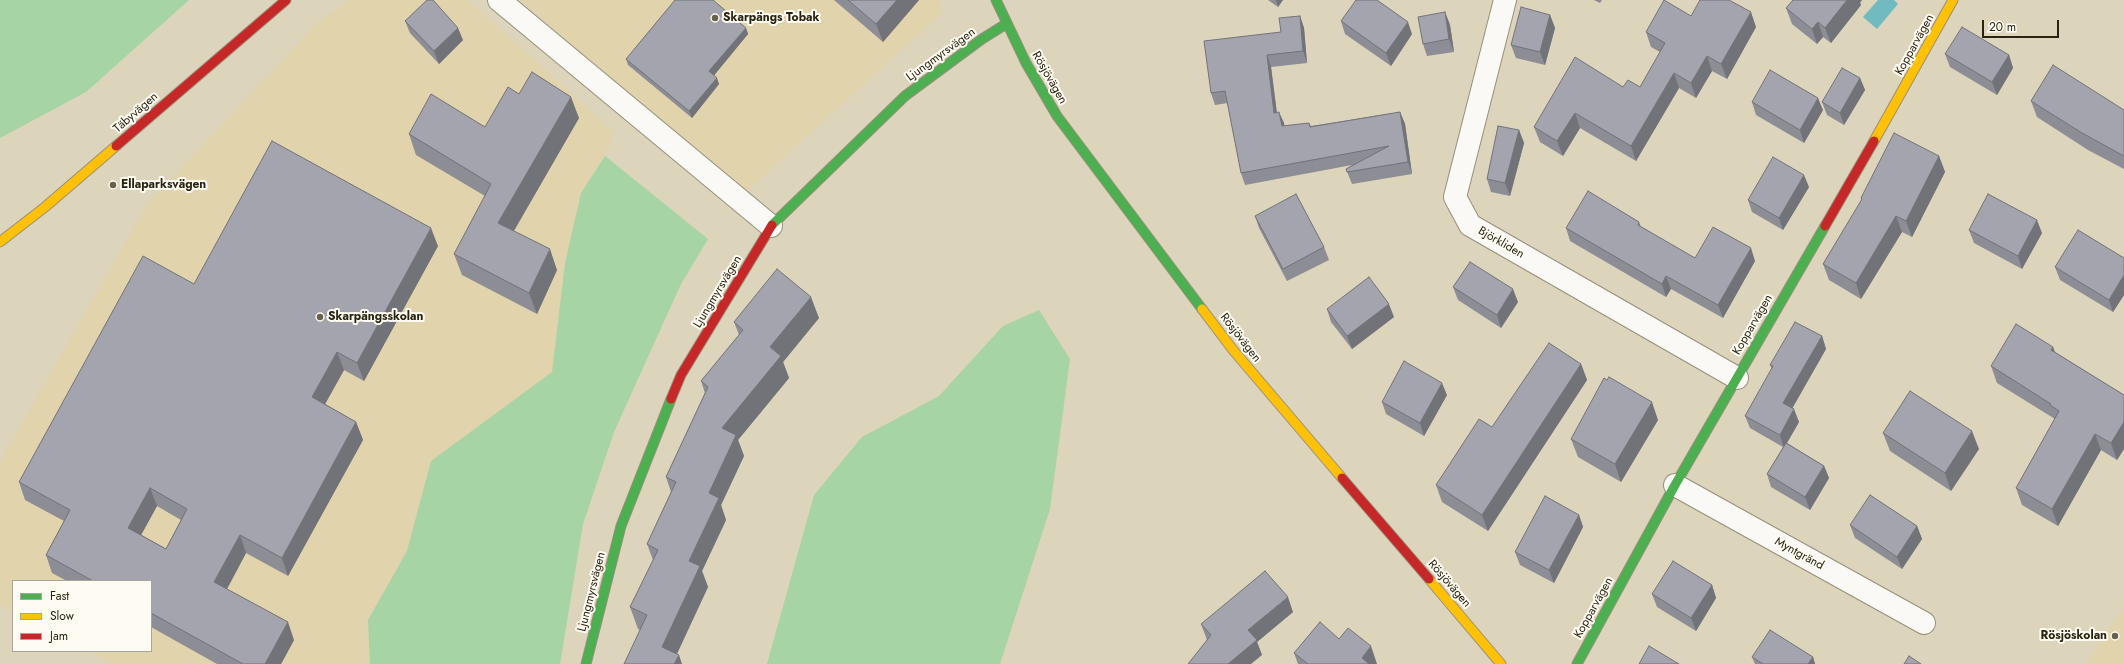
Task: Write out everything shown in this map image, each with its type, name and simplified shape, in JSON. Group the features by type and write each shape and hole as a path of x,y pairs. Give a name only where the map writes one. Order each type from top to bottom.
{"street":[{"name":"Täbyvägen","path":"0,242 45,207 286,0"},
{"path":"499,0 771,226"},
{"name":"Rösjövägen","path":"996,0 1006,24 1026,63 1057,116 1233,350 1501,664"},
{"name":"Björkliden","path":"1505,0 1455,197 1470,225 1736,378"},
{"name":"Kopparvägen","path":"1577,664 1675,485 1912,75 1953,0"},
{"name":"Ljungmyrsvägen","path":"586,664 621,526 682,375 771,226 905,96 982,39 1006,24"},
{"name":"Myntgränd","path":"1675,485 1924,623"}],"shaded area":[{"name":"Skarpängsskolan","path":"350,0 468,0 614,132 605,156 581,193 565,263 552,372 431,461 407,551 368,620 370,664 113,664 91,652 152,652 152,580 12,580 12,611 0,605 0,462 147,204 318,22"},
{"path":"520,0 938,0 943,12 744,194"},
{"name":"Rösjöskolan","path":"2124,607 2124,664 2086,664"}],"green space":[{"path":"0,0 189,0 86,92 0,138"},
{"path":"605,156 708,239 681,284 614,432 583,524 560,664 370,664 368,620 407,551 431,461 552,372 565,263 581,193"},
{"path":"1039,310 1070,359 1050,509 1000,664 767,664 814,495 862,437 939,396 1003,326"}],"water":[{"path":"1878,0 1894,0 1898,4 1877,29 1863,17"}],"building":[{"path":"427,0 433,0 458,28 434,51 405,21"},
{"path":"675,0 713,0 746,28 709,71 717,78 689,111 626,59"},
{"path":"848,0 897,0 876,24"},
{"path":"1356,0 1377,0 1408,22 1386,53 1341,21"},
{"path":"1664,0 1691,16 1700,0 1729,0 1751,12 1721,64 1707,56 1691,83 1674,73 1631,146 1575,113 1557,141 1534,127 1575,57 1623,87 1628,80 1640,87 1665,43 1646,32"},
{"path":"1793,0 1847,0 1825,28 1818,22 1812,29 1786,8"},
{"path":"1521,7 1550,15 1540,52 1511,45"},
{"path":"1445,12 1449,39 1423,44 1418,17"},
{"path":"1300,16 1303,51 1267,55 1274,113 1279,112 1282,126 1309,123 1310,127 1400,112 1408,162 1347,172 1346,169 1389,146 1241,173 1225,91 1211,93 1204,41 1281,32 1279,18"},
{"path":"1962,27 2009,55 1992,82 1945,54"},
{"path":"2053,65 2124,110 2124,156 2082,133 2031,101"},
{"path":"1842,68 1860,78 1840,113 1822,102"},
{"path":"1770,70 1818,98 1800,130 1752,102"},
{"path":"532,72 571,97 498,223 550,249 529,293 454,254 491,184 409,134 431,94 485,127 508,87 519,94"},
{"path":"1498,126 1519,130 1505,183 1487,179"},
{"path":"1894,133 1939,156 1906,221 1896,216 1856,283 1823,264 1862,199 1861,198"},
{"path":"272,141 431,228 357,363 337,352 312,397 356,422 282,558 240,535 214,582 288,622 265,664 243,664 152,614 152,580 91,580 46,555 70,510 19,482 143,256 194,284","holes":["150,488 187,509 166,549 128,528"]},
{"path":"1773,157 1804,175 1779,218 1748,200"},
{"path":"1588,191 1639,222 1638,225 1695,258 1713,227 1751,248 1718,305 1666,276 1662,284 1566,228"},
{"path":"1296,194 1324,247 1283,269 1255,216"},
{"path":"1988,194 2037,220 2018,256 1969,230"},
{"path":"2078,230 2124,258 2124,275 2109,300 2055,267"},
{"path":"1470,262 1513,289 1497,315 1453,287"},
{"path":"777,269 811,297 770,347 781,356 722,428 736,435 709,493 719,498 689,561 700,566 662,647 679,655 674,664 624,664 647,615 630,607 658,550 647,544 676,482 666,477 708,387 701,381 743,330 734,322"},
{"path":"1369,277 1389,304 1347,336 1327,309"},
{"path":"1795,322 1822,336 1783,403 1794,409 1780,435 1745,416 1773,366 1770,365"},
{"path":"2016,324 2053,347 2051,350 2124,395 2124,422 2111,443 2095,434 2052,509 2016,488 2059,411 2050,405 2051,404 1991,366"},
{"path":"1549,343 1581,364 1482,515 1436,485 1479,419 1492,427"},
{"path":"1404,361 1442,383 1420,423 1382,402"},
{"path":"1609,377 1652,402 1615,464 1571,439 1604,378 1607,380"},
{"path":"1910,391 1972,431 1945,473 1883,433"},
{"path":"1786,443 1824,466 1805,497 1767,474"},
{"path":"1870,495 1917,526 1897,557 1850,525"},
{"path":"1545,496 1579,515 1549,570 1515,552"},
{"path":"1673,561 1712,585 1691,618 1652,594"},
{"path":"1265,571 1288,597 1248,630 1257,640 1228,664 1188,664 1211,635 1201,624"},
{"path":"1320,622 1339,639 1348,628 1371,646 1362,658 1369,664 1308,664 1294,653"},
{"path":"1770,630 1813,657 1808,664 1763,664 1752,657"},
{"path":"1649,646 1679,664 1639,664"},
{"path":"1909,656 1921,664 1904,664"}],"traffic: fast":[{"path":"996,0 1026,63 1057,116 1202,309"},
{"path":"772,225 905,96 982,39 1006,24"},
{"path":"1577,664 1675,485 1825,226"},
{"path":"586,664 621,526 671,399"}],"traffic: slow":[{"path":"1874,141 1953,0"},
{"path":"0,242 45,207 116,146"},
{"path":"1202,309 1233,350 1342,478"},
{"path":"1429,579 1501,664"}],"traffic: jam":[{"path":"116,146 286,0"},
{"path":"1825,226 1874,141"},
{"path":"671,399 681,375 772,225"},
{"path":"1342,478 1429,579"}],"place":[{"name":"Skarpängs Tobak","path":"715,18"},
{"name":"Ellaparksvägen","path":"113,185"},
{"name":"Skarpängsskolan","path":"320,317"},
{"name":"Rösjöskolan","path":"2115,636"}]}
